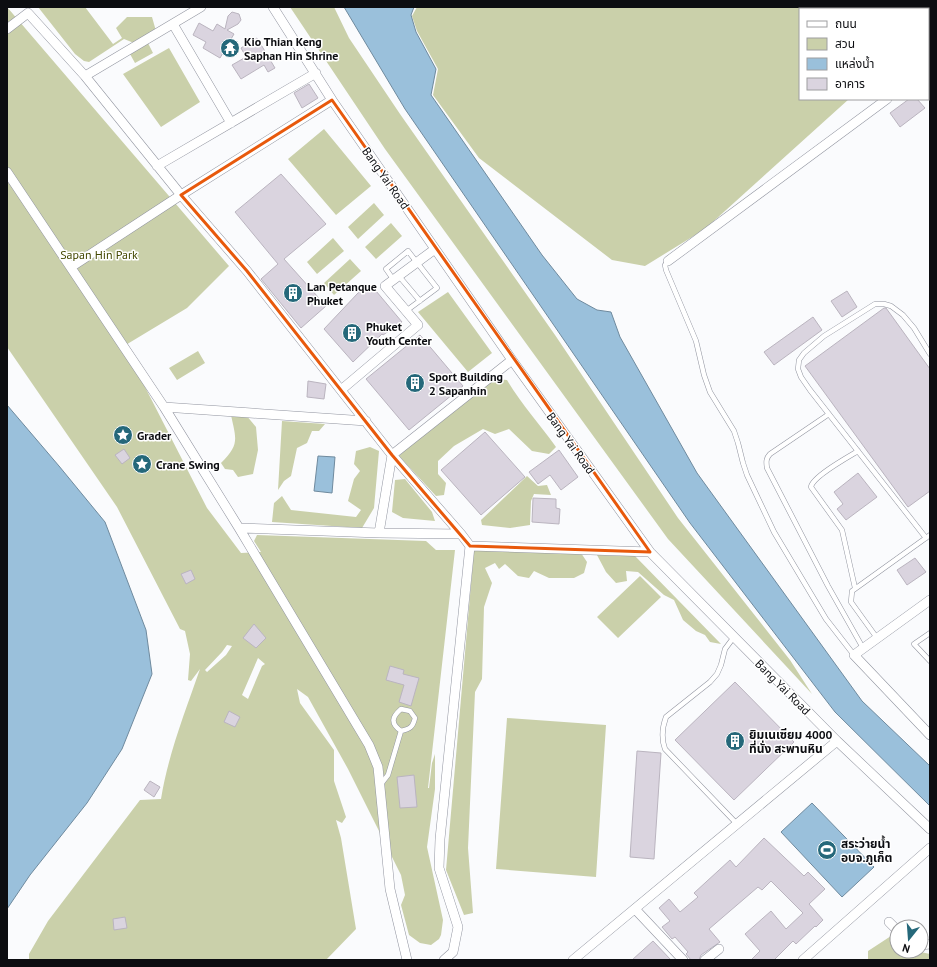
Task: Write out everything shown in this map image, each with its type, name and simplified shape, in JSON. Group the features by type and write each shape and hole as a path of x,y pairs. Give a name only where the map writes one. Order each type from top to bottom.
{"street":[{"path":"85,76 201,7"},
{"name":"Bang Yai Road","path":"273,7 332,100 434,248 512,360 650,552 836,741 930,829"},
{"path":"7,29 28,13 85,76 181,195 247,271 392,455 470,546 440,839 439,868 458,927 453,952 444,960"},
{"path":"173,24 231,122"},
{"path":"157,166 316,73"},
{"path":"71,267 181,195 332,100"},
{"path":"668,261 886,100"},
{"path":"7,172 164,407 239,528 369,745 378,767 390,889 407,960"},
{"path":"342,390 418,325 385,286 434,248"},
{"path":"379,533 392,455 512,360"},
{"path":"164,407 366,421"},
{"path":"239,528 379,533 461,534"},
{"path":"470,546 650,552"},
{"path":"930,600 854,655 930,735"},
{"path":"574,960 836,741"},
{"path":"803,960 930,848"},
{"path":"635,909 683,960"},
{"path":"706,960 719,949"}],"lane":[{"path":"406,311 420,301 437,288 408,251 386,269 420,301"},
{"path":"668,261 666,264 666,270 696,341 704,375 710,392 734,431 747,475 770,525 826,619 854,655"},
{"path":"877,638 850,602 850,595 852,591 928,537 858,451 798,373 799,360 806,350 824,336 866,309 879,304 884,304 894,308 903,315 914,328 930,354"},
{"path":"829,414 770,454 767,457 766,463 767,468 828,586 863,648"},
{"path":"855,588 842,530 829,510 812,489 811,485 819,477 858,451"},
{"path":"930,633 914,644 930,661"},
{"path":"734,638 725,649 722,664 710,682 666,717 663,724 662,742 665,749 737,824"},
{"path":"401,709 410,711 415,718 409,729 401,731 395,726 393,721 394,715 401,709"},
{"path":"380,786 388,775 401,731"}],"highlighted area":[{"path":"332,100 650,552 470,546 392,455 247,271 181,195"}],"green space":[{"name":"Sapan Hin Park","path":"7,7 229,266 187,308 124,346 207,508 241,553 261,552 254,541 257,535 426,541 436,550 455,550 428,788 435,754 435,789 427,847 443,920 441,935 439,939 431,945 420,943 409,935 401,905 405,895 401,875 348,769 308,697 297,689 300,703 334,750 334,781 346,817 342,823 336,820 341,838 356,929 326,960 29,960 29,954 48,921 140,800 161,799 172,750 200,669 191,681 188,680 190,654 185,631 180,629 117,507 7,347","holes":["227,645 232,646 226,655 207,672 205,670","258,658 265,664 262,666 248,699 242,695"]},
{"path":"38,7 85,7 113,44 122,38 116,28 127,17 152,17 156,31 134,43 124,39 89,62 84,61 75,54"},
{"path":"290,7 334,7 349,38 400,114 555,335 678,518 790,660 812,694 668,539 385,149"},
{"path":"417,7 930,7 930,26 929,27 929,8 799,8 799,100 848,100 705,229 645,266 612,260 479,158 433,95 438,69 417,31 412,16"},
{"path":"148,43 153,53 135,63 130,54"},
{"path":"169,48 200,102 161,127 123,74"},
{"path":"324,129 371,186 336,215 288,159"},
{"path":"374,203 384,215 358,239 348,227"},
{"path":"391,223 402,236 376,259 365,247"},
{"path":"333,238 344,251 317,274 307,262"},
{"path":"350,259 361,271 334,295 324,283"},
{"path":"448,292 492,353 468,372 418,312"},
{"path":"198,351 205,363 177,380 169,368"},
{"path":"495,379 507,380 556,447 549,454 532,451 509,429 495,434 483,429 454,446 438,461 438,474 446,483 444,495 436,496 399,456 413,442"},
{"path":"231,415 246,415 256,427 258,450 253,474 238,477 233,470 225,469 221,463 234,446 235,436"},
{"path":"282,421 325,424 319,431 312,431 307,443 297,448 291,476 284,481 278,490"},
{"path":"370,447 379,451 374,508 362,528 272,522 274,503 282,496 291,510 356,517 361,510 348,501 354,479 360,471 354,464 356,451"},
{"path":"527,476 538,486 547,485 551,495 534,494 531,501 530,525 510,528 482,525 481,520"},
{"path":"405,479 432,512 435,521 403,518 392,512 395,480"},
{"path":"474,550 581,553 587,562 584,573 574,578 549,578 534,571 529,578 518,576 505,564 499,569 495,563 485,568 492,583 484,607 482,679 475,692 468,848 473,913 464,915 446,870"},
{"path":"597,555 635,556 721,644 710,642 705,635 696,631 683,620 674,600 664,595 638,572 626,571 627,581 616,583 606,572"},
{"path":"640,576 661,597 618,638 597,617"},
{"path":"507,718 606,725 596,877 496,869"},
{"path":"889,937 889,959 929,959 929,954 930,960 868,960 868,951"}],"water":[{"path":"344,7 414,7 411,15 416,32 436,69 431,95 542,255 577,299 597,310 611,312 620,337 697,473 862,701 930,766 930,806 835,712 690,523 405,109"},
{"path":"7,405 105,522 146,630 152,674 122,749 87,803 30,875 7,909"},
{"path":"318,456 335,457 332,493 314,491"},
{"name":"สระว่ายน้ำ อบจ.ภูเก็ต","path":"812,803 874,867 842,897 781,832"}],"building":[{"path":"232,12 239,14 241,20 238,24 227,30 234,34 220,58 203,48 206,42 193,35 199,23 213,31 217,24 225,29 228,16"},
{"path":"257,38 275,68 268,72 264,65 241,79 232,65 246,57 241,48"},
{"path":"309,84 318,98 302,108 294,93"},
{"path":"908,100 918,100 925,108 900,127 890,113"},
{"path":"281,174 326,224 284,259 326,306 301,328 261,279 278,264 235,212"},
{"path":"371,285 402,322 383,335 382,334 353,362 324,329 358,293"},
{"path":"847,291 857,307 842,317 831,301"},
{"path":"886,308 930,369 930,491 908,507 805,366"},
{"path":"813,317 822,330 774,365 764,352"},
{"name":"Sport Building 2 Sapanhin","path":"420,335 463,386 409,430 366,379"},
{"path":"308,381 326,384 324,399 307,397"},
{"path":"485,432 525,477 481,515 441,470"},
{"path":"124,449 130,458 122,464 115,455"},
{"path":"559,450 578,477 561,490 550,475 538,484 529,472"},
{"path":"858,473 877,497 846,520 837,509 843,504 834,492"},
{"path":"533,498 556,499 556,508 560,509 559,524 532,522"},
{"path":"915,558 926,572 907,585 897,570"},
{"path":"191,570 195,579 186,584 181,574"},
{"path":"254,624 266,638 256,648 243,638"},
{"path":"390,666 404,670 403,674 419,678 411,706 399,702 404,685 386,680"},
{"name":"ยิมเนเซียม 4000 ที่นั่ง สะพานหิน","path":"735,682 794,742 734,800 675,740"},
{"path":"229,711 240,717 235,727 224,722"},
{"path":"637,751 661,753 654,859 630,857"},
{"path":"414,775 417,807 400,808 397,777"},
{"path":"150,781 160,787 154,797 144,790"},
{"path":"764,838 804,876 808,872 825,889 809,904 823,920 796,944 793,941 774,960 751,960 760,951 745,934 771,911 786,929 803,913 771,881 762,890 758,887 709,929 720,942 701,955 699,960 691,960 686,954 688,952 675,937 672,939 662,927 670,921 659,908 669,899 680,912 698,897 694,893 730,860 736,867"},
{"path":"125,917 127,928 114,930 113,919"},
{"path":"653,941 671,960 632,960"}],"place":[{"name":"Kio Thian Keng Saphan Hin Shrine","path":"230,48"},
{"name":"Lan Petanque Phuket","path":"293,293"},
{"name":"Phuket Youth Center","path":"352,333"},
{"name":"Sport Building 2 Sapanhin","path":"415,383"},
{"name":"Grader","path":"123,435"},
{"name":"Crane Swing","path":"142,464"},
{"name":"ยิมเนเซียม 4000 ที่นั่ง สะพานหิน","path":"735,741"},
{"name":"สระว่ายน้ำ อบจ.ภูเก็ต","path":"827,850"}]}
